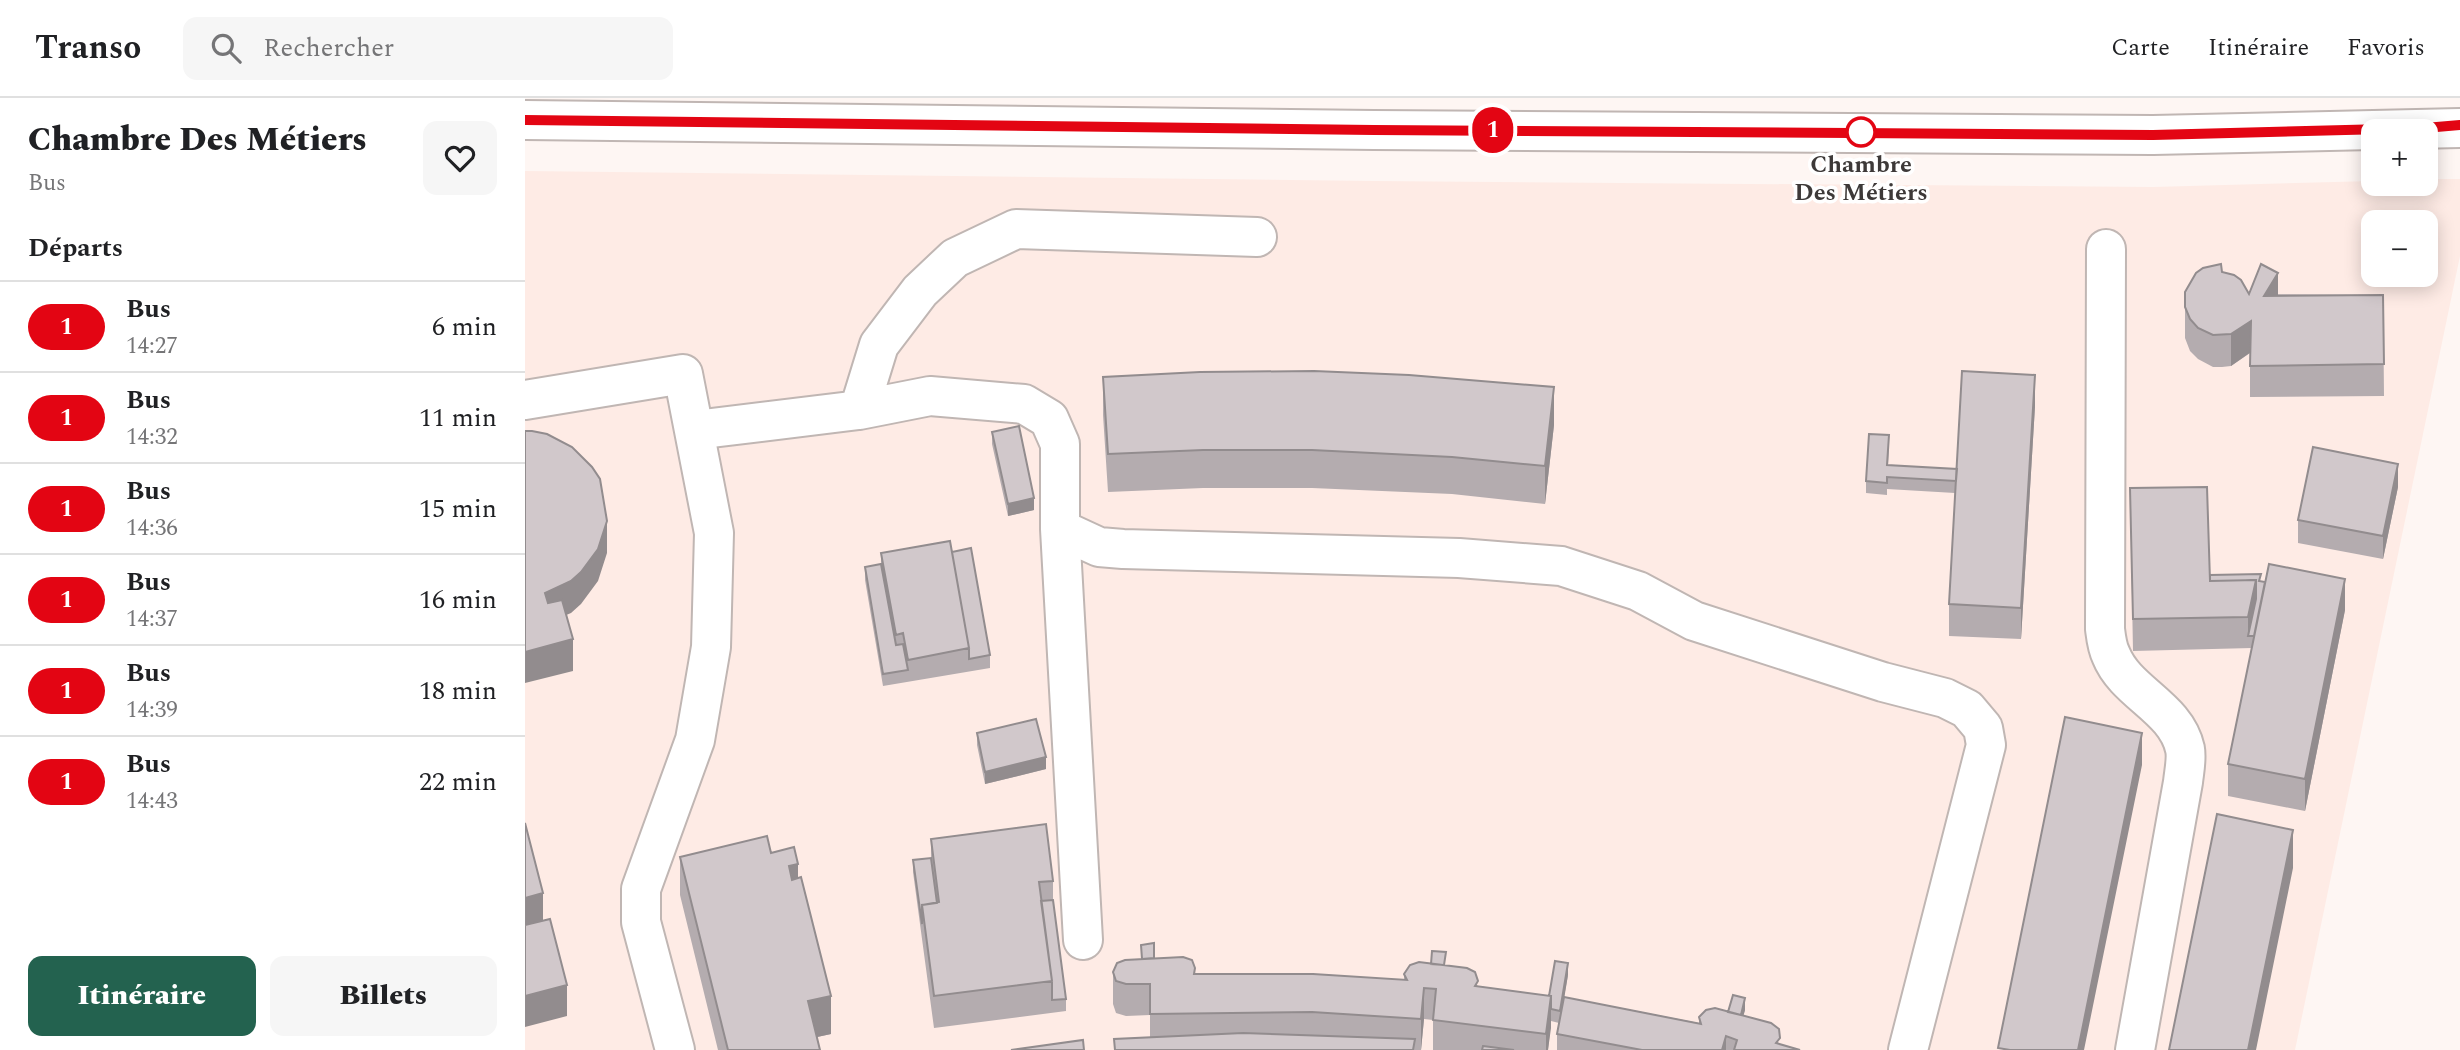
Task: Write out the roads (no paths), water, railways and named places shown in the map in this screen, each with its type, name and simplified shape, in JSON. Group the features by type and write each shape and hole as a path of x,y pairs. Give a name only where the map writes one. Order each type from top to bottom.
{"main road":[{"path":"525,120 1374,130 2139,135 2448,127"},
{"path":"859,410 879,345 920,291 955,258 1016,229 1257,237"},
{"path":"2106,249 2105,628 2110,655 2121,672 2169,719 2179,733 2185,752 2183,782 2135,1050"},
{"path":"525,400 683,374 714,533 711,647 695,740 641,889 641,922 675,1050"},
{"path":"695,430 859,410 930,396 1024,404 1049,419 1060,444 1060,529 1083,940"},
{"path":"1060,529 1099,547 1123,550 1459,558 1561,566 1638,591 1695,621 1883,682 1945,698 1967,709 1983,728 1986,745 1908,1050"}],"place":[{"name":"Chambre Des Métiers","path":"1861,132"}]}
